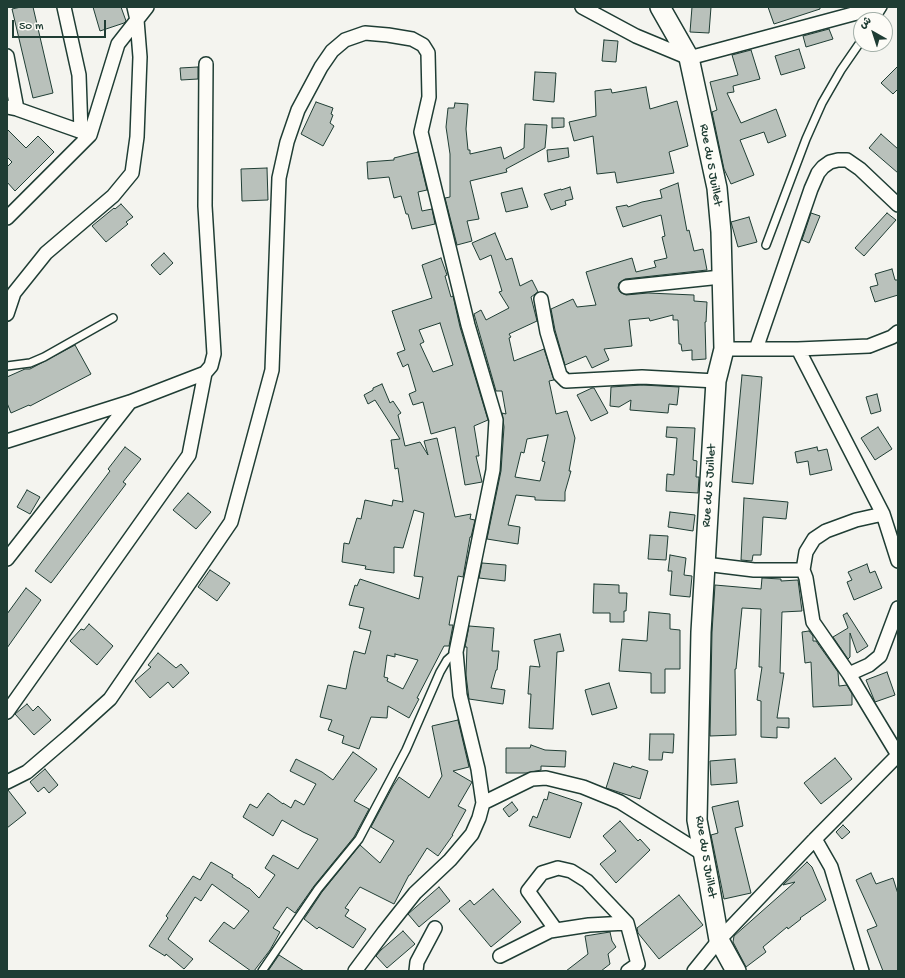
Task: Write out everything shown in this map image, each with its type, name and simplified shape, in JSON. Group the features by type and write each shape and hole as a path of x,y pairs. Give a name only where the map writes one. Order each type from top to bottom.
{"street":[{"path":"64,7 79,75 85,133"},
{"path":"7,218 85,133 118,44 135,13 147,7"},
{"path":"582,7 636,36 689,58 879,7"},
{"name":"Rue du 5 Juillet","path":"660,7 689,58 717,188 721,232 724,349 716,381 701,632 697,820 719,940 736,971"},
{"path":"7,314 14,293 46,253 113,196 132,173 137,137 140,57 135,13"},
{"path":"7,782 27,772 110,699 231,522 272,370 279,178 287,142 298,110 332,51 345,40 365,33 412,39 422,45 428,53 430,76 429,96 421,132 468,325 496,420 493,470 456,652 460,695 478,769 484,803 472,834 450,860 415,893 355,971"},
{"path":"7,56 12,108 85,133"},
{"path":"7,442 130,402 205,373 211,366 214,354 205,206 206,64"},
{"path":"756,349 811,189 818,173 823,167 830,162 847,160 860,169 898,205"},
{"path":"626,287 721,277"},
{"path":"541,299 547,332 560,375 566,381 642,377 716,381"},
{"path":"724,349 798,349 869,346 892,337 898,332"},
{"path":"798,349 883,514 898,561"},
{"path":"7,712 189,455 205,373"},
{"path":"7,559 130,402"},
{"path":"694,971 719,940 898,755 850,674 813,622 806,578 803,570 806,552 814,539 826,531 850,522 883,514"},
{"path":"705,564 754,570 803,570"},
{"path":"850,674 869,665 880,656 898,608"},
{"path":"484,803 532,779 546,778 583,787 620,802 703,854"},
{"path":"815,840 831,867 862,971"},
{"path":"556,930 528,891 542,873 558,868 571,871 587,881 627,923 638,964 628,971"},
{"path":"500,956 550,931 589,925 627,923"},
{"path":"416,971 417,962 435,928"}],"lane":[{"path":"766,245 806,139 822,103 853,52"},
{"path":"7,366 30,363 44,357 113,318"},
{"path":"262,971 318,889 358,838 406,750 440,672 447,660 456,652"}],"building":[{"path":"33,7 53,93 33,98 12,9"},
{"path":"93,7 121,7 126,21 100,31"},
{"path":"692,7 711,7 709,33 690,32"},
{"path":"768,7 820,7 820,9 774,24"},
{"path":"829,29 833,39 806,47 803,36"},
{"path":"604,40 618,41 616,62 602,61"},
{"path":"799,49 805,68 781,75 775,56"},
{"path":"751,50 760,79 733,86 734,92 727,93 741,123 776,109 786,136 768,143 764,132 740,140 754,175 731,184 724,169 712,112 717,110 710,82 738,75 732,55"},
{"path":"898,66 898,89 893,94 881,83"},
{"path":"198,67 198,79 181,80 180,68"},
{"path":"535,72 556,73 554,102 533,100"},
{"path":"646,87 650,109 677,101 688,146 669,152 674,173 617,183 615,172 597,174 593,136 574,141 569,122 596,116 595,91 611,89 612,93"},
{"path":"316,102 333,108 331,114 333,115 330,123 334,126 323,146 301,134"},
{"path":"455,103 468,104 466,129 468,150 470,150 470,154 501,147 504,159 524,148 525,124 547,125 545,148 506,169 507,172 470,181 479,219 467,221 472,241 457,245 445,198 450,197 450,154 446,127 448,108 454,108"},
{"path":"552,118 564,118 564,127 552,128"},
{"path":"7,129 26,148 38,136 54,152 15,191 7,182 7,167 12,162 7,157"},
{"path":"881,134 898,149 898,173 869,148"},
{"path":"568,148 569,157 548,162 547,150"},
{"path":"418,152 427,190 418,192 422,211 432,209 435,224 412,229 401,196 394,198 389,177 368,179 367,162 394,160 394,158"},
{"path":"267,168 268,200 242,201 241,169"},
{"path":"678,183 687,231 689,230 694,251 703,249 707,270 625,279 619,283 618,288 620,292 626,295 648,293 694,295 694,301 707,302 705,322 706,359 692,360 692,350 682,351 681,344 679,344 678,320 673,320 673,315 650,321 649,318 629,320 632,346 604,349 609,360 592,368 586,356 565,365 555,330 551,309 573,299 577,307 596,305 586,272 632,258 636,272 656,267 654,261 667,258 662,237 665,236 661,215 623,227 616,207 627,205 628,207 642,202 662,198 660,190"},
{"path":"570,187 573,199 565,201 566,205 551,210 544,194"},
{"path":"522,188 528,207 506,212 501,193"},
{"path":"121,204 133,217 126,222 128,224 106,242 92,226"},
{"path":"811,213 820,216 809,243 802,240"},
{"path":"887,213 896,220 864,256 855,248"},
{"path":"749,217 757,242 738,247 731,222"},
{"path":"495,233 506,260 512,258 520,286 532,280 538,292 531,297 537,321 509,334 511,337 509,338 514,361 544,349 554,380 549,381 556,414 567,411 575,438 569,471 571,471 565,492 565,501 535,500 535,497 516,495 508,525 520,527 518,544 487,539 501,471 504,427 502,413 506,414 502,391 496,391 474,314 481,310 486,320 509,308 499,292 502,291 491,255 480,260 472,243","holes":["548,435 542,461 545,462 540,481 515,477 521,452 524,453 527,439"]},
{"path":"164,253 173,263 160,275 151,265"},
{"path":"441,258 447,275 445,276 451,297 453,296 460,327 488,420 474,426 479,456 476,456 482,482 465,485 455,427 431,434 423,402 413,405 409,394 416,391 408,364 403,367 397,353 405,350 392,311 432,298 422,265","holes":["440,323 453,365 433,372 420,344 424,342 419,330"]},
{"path":"892,269 895,280 898,280 898,295 875,302 870,287 878,285 875,274"},
{"path":"75,345 91,374 30,406 29,405 11,413 7,403 7,377 25,369 30,369"},
{"path":"742,375 762,377 753,484 732,482"},
{"path":"382,384 390,403 393,401 401,413 398,415 405,446 420,442 428,455 424,441 437,438 455,517 471,514 470,519 475,520 470,537 463,577 458,576 449,625 453,625 449,646 444,646 417,698 419,699 409,718 388,706 387,718 371,717 359,749 342,743 344,736 328,730 332,720 320,717 328,685 346,689 354,651 365,654 371,631 359,628 364,608 349,605 355,585 357,586 360,579 419,599 423,577 414,576 424,513 414,510 403,548 394,547 394,573 365,569 366,566 342,562 344,543 349,544 357,518 361,519 365,500 392,506 393,500 403,502 398,468 395,469 391,440 400,439 375,400 368,404 364,395 373,390 373,388","holes":["395,654 418,660 403,689 387,681 388,678 384,677 387,655 395,657"]},
{"path":"642,385 679,387 677,405 669,404 668,413 630,410 631,400 619,407 610,406 611,387"},
{"path":"594,388 608,413 591,421 577,395"},
{"path":"877,394 881,411 871,414 866,397"},
{"path":"667,427 695,428 693,460 697,461 696,477 699,477 698,493 666,491 667,474 674,475 677,438 666,437"},
{"path":"878,427 892,449 875,460 861,438"},
{"path":"125,447 141,459 123,482 126,484 51,583 35,571 110,471 108,469"},
{"path":"817,447 818,451 827,449 832,470 810,475 808,461 797,463 795,452"},
{"path":"27,490 40,497 30,514 17,507"},
{"path":"188,493 211,512 196,529 173,510"},
{"path":"744,498 788,502 786,519 763,517 761,555 753,555 752,561 741,560"},
{"path":"670,512 695,515 693,531 668,527"},
{"path":"650,535 668,536 666,560 648,559"},
{"path":"670,555 686,558 684,575 692,576 690,597 670,595 672,571 668,571"},
{"path":"482,563 506,565 505,581 479,578"},
{"path":"867,564 870,573 875,571 882,588 854,600 847,582 852,580 848,572"},
{"path":"210,570 230,583 217,601 198,587"},
{"path":"762,578 781,579 781,581 798,580 802,611 782,612 780,673 784,673 777,718 789,718 789,728 777,727 777,738 761,737 761,701 757,700 762,667 759,667 761,609 742,608 735,669 736,735 710,736 712,632 715,585 761,589"},
{"path":"594,584 619,585 619,593 627,593 624,622 610,622 610,613 593,613"},
{"path":"26,588 41,600 7,648 7,614"},
{"path":"649,612 670,614 670,629 680,630 680,669 665,669 665,693 651,693 651,673 619,671 622,639 647,641"},
{"path":"847,613 868,646 857,653 850,633 850,657 848,659 833,637 848,628 843,615"},
{"path":"89,624 113,646 97,665 70,641 81,629 84,630"},
{"path":"469,626 494,628 492,651 499,651 497,670 491,688 505,690 503,704 469,699 466,675 467,647 465,647"},
{"path":"809,631 813,636 813,641 816,641 838,672 839,686 847,685 852,694 852,705 813,707 811,662 805,663 802,632"},
{"path":"560,634 564,651 557,652 553,729 529,728 531,694 528,694 530,666 540,667 534,640"},
{"path":"158,653 176,668 181,664 189,673 173,688 168,682 150,698 135,681 151,667 148,665"},
{"path":"887,672 895,695 875,702 866,680"},
{"path":"609,683 617,708 592,715 585,690"},
{"path":"27,704 33,711 38,706 51,720 34,735 15,714"},
{"path":"458,720 469,767 453,771 472,782 458,806 466,810 453,835 438,856 427,848 409,875 394,904 360,887 345,908 349,910 345,916 366,929 353,948 319,927 317,929 304,919 322,892 360,845 380,863 394,841 371,827 399,777 429,798 442,776 432,726"},
{"path":"650,734 674,734 673,753 663,752 662,760 649,760"},
{"path":"531,745 545,750 566,751 565,767 541,766 541,770 527,773 506,773 506,748 530,748"},
{"path":"353,752 377,769 354,801 369,809 354,837 314,886 295,913 287,907 273,928 280,932 270,950 254,971 251,971 209,941 224,922 234,929 249,911 212,884 201,901 195,897 168,939 193,959 184,969 166,954 165,956 149,946 168,918 166,916 193,876 200,880 211,862 233,875 232,877 249,888 259,898 275,875 265,868 273,855 298,869 318,839 282,820 273,836 243,817 250,804 257,808 268,793 291,808 295,800 304,805 316,784 290,771 296,759 322,772 333,780"},
{"path":"835,758 852,779 821,804 804,783"},
{"path":"735,759 737,783 711,785 710,761"},
{"path":"614,763 631,768 632,766 648,771 640,799 606,788"},
{"path":"45,769 58,785 49,793 44,787 38,792 30,782"},
{"path":"7,790 26,813 7,828"},
{"path":"549,792 582,803 570,838 529,826 533,816 537,818 544,799 547,800"},
{"path":"738,801 743,826 735,828 751,893 724,899 711,835 718,833 712,807"},
{"path":"512,802 518,810 509,817 503,809"},
{"path":"620,821 638,841 640,839 650,850 616,883 600,864 616,851 603,836"},
{"path":"843,825 850,832 842,839 836,832"},
{"path":"807,862 812,867 826,900 800,918 801,919 788,929 787,927 763,947 766,952 746,967 733,942 734,936 795,882 783,885"},
{"path":"871,873 876,884 893,878 898,894 898,971 883,971 867,930 877,926 856,880"},
{"path":"439,887 450,901 419,927 408,914"},
{"path":"493,889 521,922 491,947 459,909 470,900 474,905"},
{"path":"679,895 703,925 659,959 638,933 637,928"},
{"path":"403,931 415,944 387,968 376,956"},
{"path":"610,932 612,941 616,947 608,954 610,964 601,971 566,971 588,954 585,936"},
{"path":"279,955 304,971 268,971"}]}
